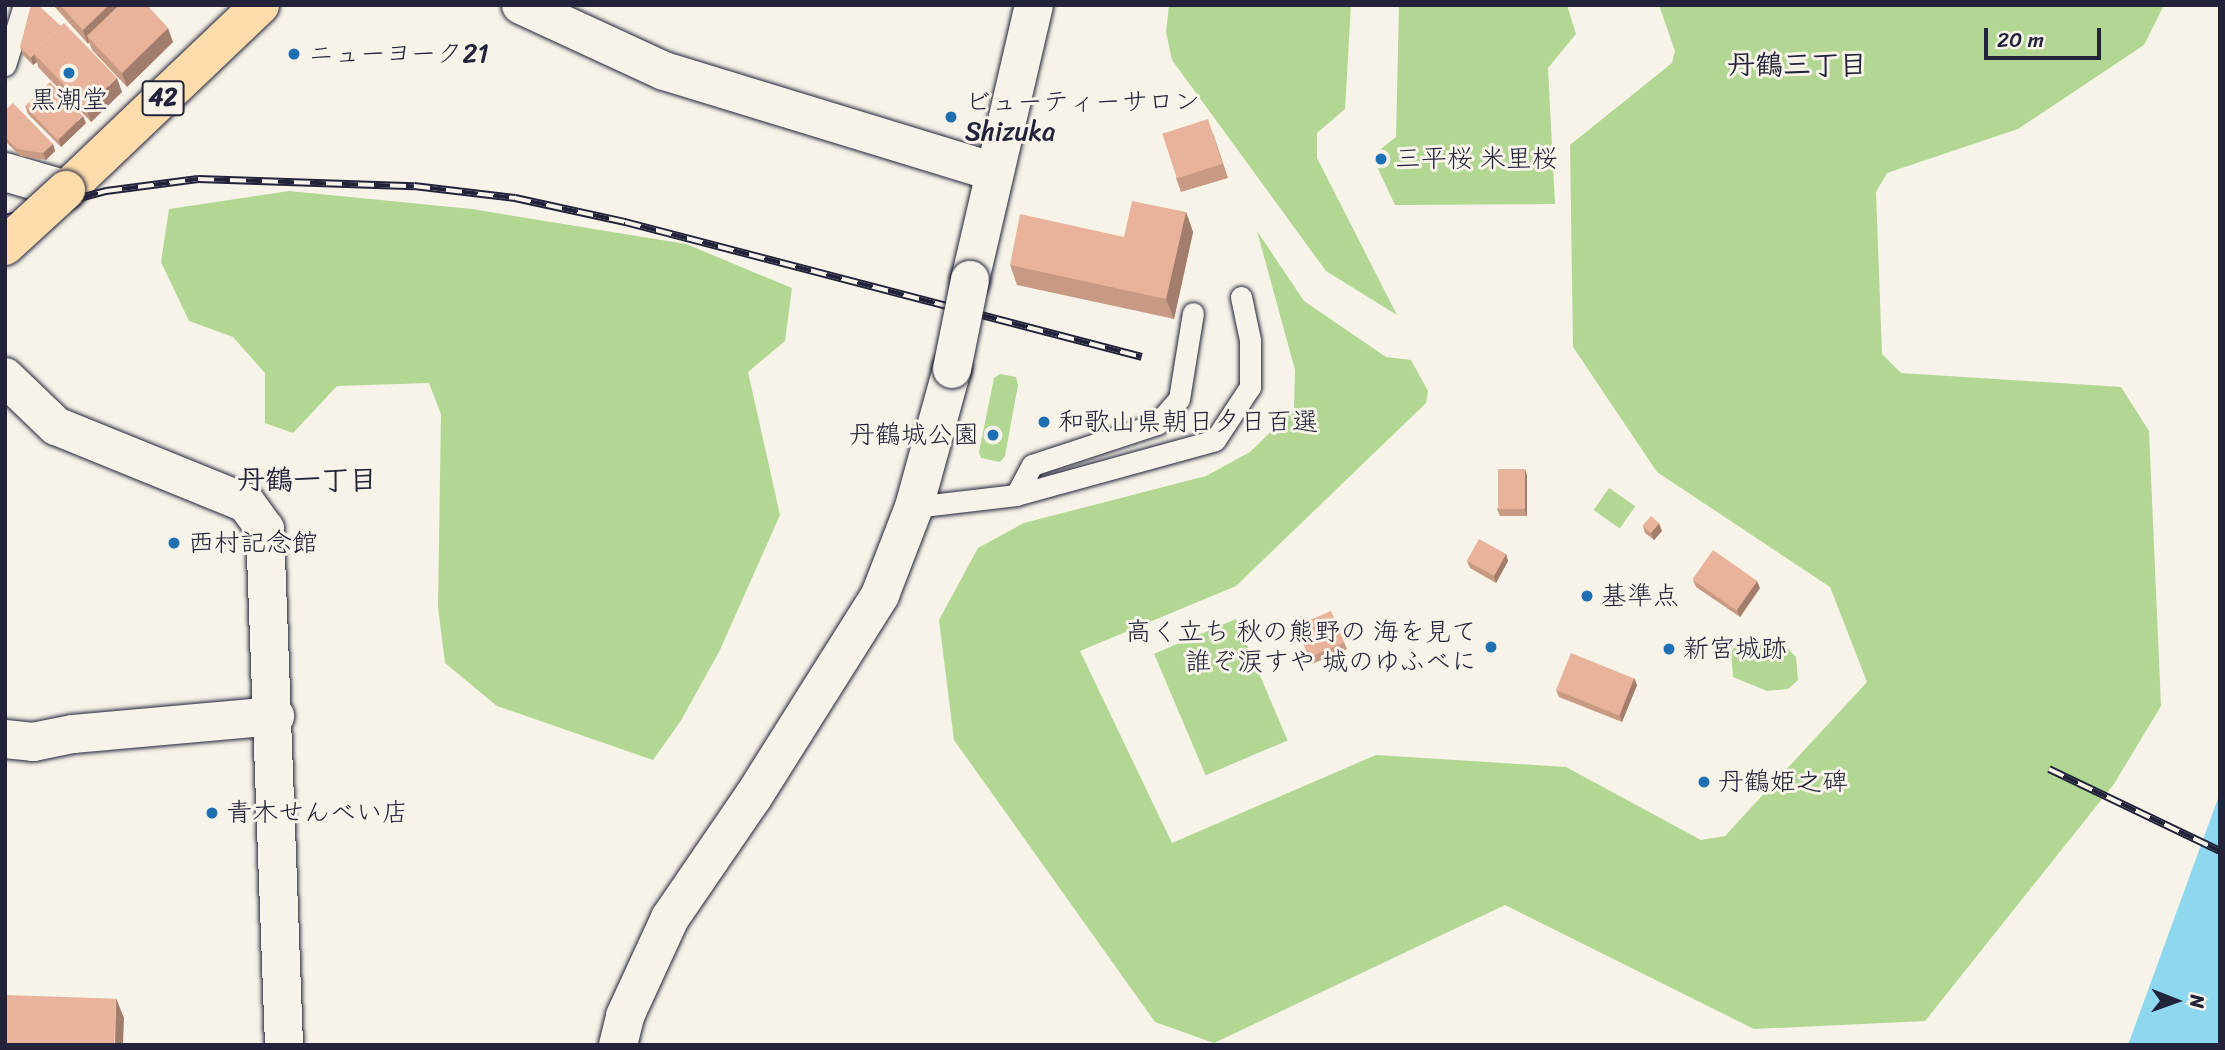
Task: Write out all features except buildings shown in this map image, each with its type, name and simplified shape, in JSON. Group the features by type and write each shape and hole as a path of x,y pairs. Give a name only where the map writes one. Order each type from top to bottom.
{"main road":[{"name":"42","path":"5,246 260,5"}],"street":[{"path":"522,5 664,71 994,172"},
{"path":"618,1045 625,1016 670,918 753,797 880,595 914,507 952,369 994,172 1034,5"},
{"path":"5,172 66,190"},
{"path":"5,377 56,426 246,503 265,529 275,716 284,1045"},
{"path":"5,739 33,742 73,734 275,716"}],"lane":[{"path":"5,65 24,5"},
{"path":"914,507 1016,495 1215,440 1250,387 1250,340 1241,297"},
{"path":"1016,495 1032,465 1157,424 1179,399 1193,313"}],"green space":[{"path":"1169,5 1351,5 1345,109 1317,133 1317,158 1397,315 1326,271 1172,60 1166,32"},
{"path":"1399,5 1567,5 1576,34 1548,68 1555,204 1395,205 1372,156 1396,137"},
{"path":"1659,5 2164,5 2144,45 2018,129 1887,173 1876,192 1882,354 1901,373 2121,387 2149,431 2161,706 2114,784 1925,1021 1754,1029 1505,905 1214,1043 1155,1022 954,740 939,620 978,548 1024,523 1206,476 1250,452 1294,409 1295,370 1257,231 1304,301 1386,357 1411,360 1428,391 1426,403 1236,586 1080,651 1172,843 1376,755 1566,767 1701,840 1725,836 1867,682 1830,587 1657,472 1573,347 1570,145 1672,63 1675,51"},
{"path":"289,191 472,209 686,244 792,288 785,341 748,372 780,515 719,652 680,722 653,760 497,706 445,663 438,607 441,414 429,383 337,386 293,433 265,423 265,373 233,337 189,321 161,262 169,209"},
{"path":"1000,374 1016,377 1018,385 1005,456 1000,462 981,458 979,452 994,378"},
{"path":"1609,488 1635,506 1620,528 1594,510"},
{"path":"1236,619 1288,741 1206,775 1154,654"},
{"path":"1753,638 1786,647 1796,657 1798,680 1788,689 1767,691 1733,677 1731,652 1739,641"}],"water":[{"path":"2220,793 2220,1045 2128,1045"}],"railway":[{"path":"5,218 106,191 198,179 414,186 515,198 625,222 1142,357"},
{"path":"2049,769 2220,851"}],"place":[{"name":"ニューヨーク21","path":"294,54"},
{"name":"黒潮堂","path":"69,73"},
{"name":"ビューティーサロン Shizuka","path":"951,117"},
{"name":"三平桜 米里桜","path":"1381,159"},
{"name":"和歌山県朝日夕日百選","path":"1044,422"},
{"name":"丹鶴城公園","path":"993,435"},
{"name":"西村記念館","path":"174,543"},
{"name":"基準点","path":"1587,596"},
{"name":"高く立ち 秋の熊野の 海を見て 誰ぞ涙すや 城のゆふべに","path":"1491,647"},
{"name":"新宮城跡","path":"1669,649"},
{"name":"丹鶴姫之碑","path":"1704,782"},
{"name":"青木せんべい店","path":"212,813"}],"district":[{"name":"丹鶴三丁目","path":"1797,65"},
{"name":"丹鶴一丁目","path":"307,480"}]}
